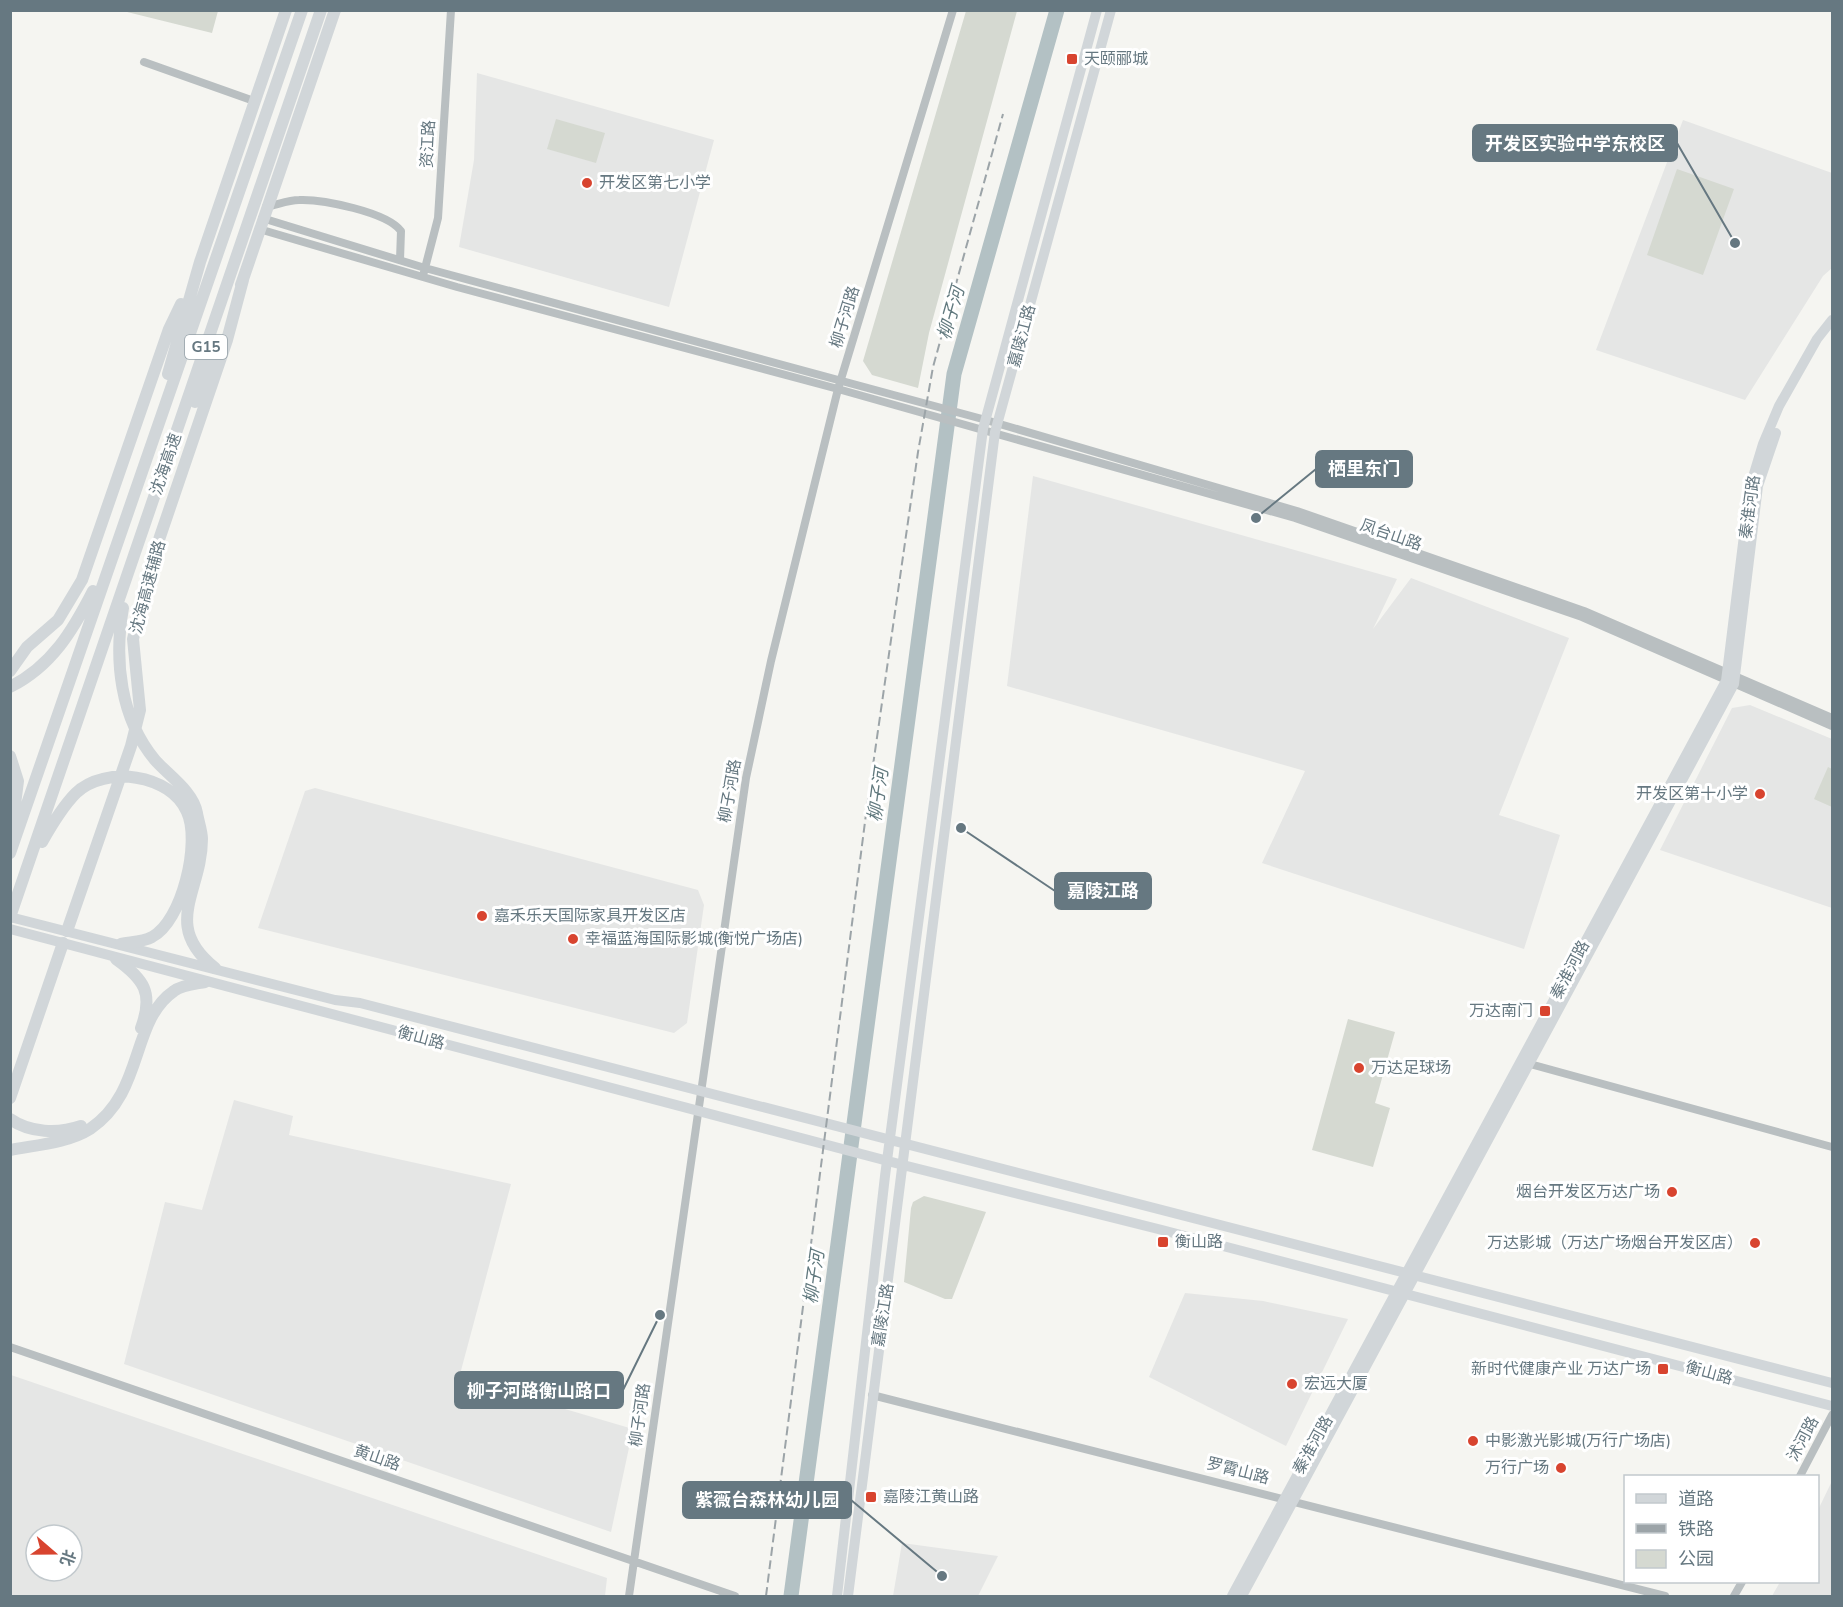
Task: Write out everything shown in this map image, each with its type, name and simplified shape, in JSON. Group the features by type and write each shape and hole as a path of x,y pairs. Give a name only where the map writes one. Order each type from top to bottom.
{"highway":[{"path":"142,470 200,262 286,10"},
{"name":"沈海高速","path":"10,853 302,10"},
{"name":"沈海高速","path":"10,917 321,10"},
{"path":"161,478 208,373 243,280 334,10"},
{"path":"10,672 27,647 58,620 82,580 169,329 200,262"},
{"name":"沈海高速辅路","path":"67,931 131,746 140,710 133,639 149,569 227,340 243,280"},
{"path":"14,685 43,664 69,636 95,588 121,530"},
{"path":"140,538 127,583 120,624 117,654 124,696 136,732 154,759 185,789 198,814 202,837 198,869 186,914 188,936 197,952 215,968"},
{"path":"10,756 18,781 10,840"},
{"path":"28,869 48,831 77,792 96,782 131,776 151,779 172,794 187,811 193,854 173,912 165,927 153,937 121,944"},
{"path":"10,1098 63,944"},
{"path":"10,1119 29,1129 66,1134 100,1114 117,1093 145,1017 146,994 143,983 116,959"},
{"path":"10,1150 89,1130 118,1103 128,1083 148,1026 164,1000 180,988 205,982"}],"main road":[{"name":"嘉陵江路","path":"837,1596 890,1141 984,424 1097,10"},
{"name":"嘉陵江路","path":"848,1596 997,428 1111,10"},
{"name":"秦淮河路","path":"1412,1275 1731,679 1750,488 1763,444 1779,406 1817,339 1833,320"},
{"name":"秦淮河路","path":"1232,1596 1289,1499 1530,1064 1731,679 1758,486 1786,408 1823,342 1833,331"},
{"path":"10,917 121,944"},
{"name":"衡山路","path":"10,929 116,959 903,1165 1833,1406"},
{"name":"衡山路","path":"121,944 335,1000 360,1003 875,1138 906,1144 1833,1383"},
{"name":"秦淮河路","path":"1242,1596 1289,1499"}],"street":[{"name":"资江路","path":"424,273 438,218 451,10"},
{"name":"柳子河路","path":"629,1596 699,1092 746,778 771,661 840,385 953,10"},
{"path":"144,62 254,101"},
{"path":"262,218 298,200 338,203 391,222 401,231 400,260"},
{"path":"262,218 400,260 424,273"},
{"path":"262,218 424,273 840,385"},
{"name":"凤台山路","path":"840,385 927,404 972,421"},
{"name":"凤台山路","path":"840,385 925,414 984,424 1295,518 1582,617 1731,679 1833,718"},
{"name":"凤台山路","path":"1731,679 1833,726"},
{"path":"1530,1064 1833,1147"},
{"name":"黄山路","path":"10,1347 735,1596"},
{"name":"罗霄山路","path":"872,1395 1665,1596"},
{"name":"沭河路","path":"1801,1475 1833,1415"}],"shaded area":[{"name":"开发区第七小学","path":"477,73 714,140 669,307 459,247 474,160"},
{"path":"1683,120 1832,173 1832,268 1823,276 1745,400 1596,350"},
{"path":"1033,476 1397,579 1373,629 1411,578 1569,638 1499,815 1560,835 1524,949 1262,863 1305,771 1007,686"},
{"name":"开发区第十小学","path":"1750,705 1832,739 1832,908 1660,850 1732,708"},
{"name":"嘉禾乐天国际家具开发区店","path":"315,788 698,890 704,905 687,1023 674,1033 258,928 305,791"},
{"path":"234,1100 293,1116 289,1135 511,1184 459,1378 633,1429 611,1532 124,1364 165,1202 202,1210"},
{"path":"1185,1293 1263,1301 1348,1319 1286,1446 1149,1377"},
{"path":"11,1375 607,1578 605,1596 11,1596"},
{"path":"1832,1481 1832,1596 1772,1596 1779,1583 1819,1583 1819,1508"},
{"path":"902,1543 998,1556 978,1596 893,1596"}],"green space":[{"path":"218,10 212,33 123,11"},
{"path":"966,11 1017,11 929,333 918,388 872,375 863,361"},
{"path":"556,119 605,133 596,163 547,149"},
{"path":"1677,169 1734,189 1703,275 1647,255"},
{"path":"1828,767 1832,769 1832,807 1814,799"},
{"name":"万达足球场","path":"1348,1019 1395,1032 1375,1103 1390,1108 1373,1167 1312,1150"},
{"path":"924,1196 986,1212 952,1299 945,1299 904,1282 911,1208 913,1202"}],"waterway":[{"name":"柳子河","path":"791,1596 954,374 1057,10"}],"railway":[{"path":"766,1596 866,814 918,452 933,367 1003,114"}],"place":[{"name":"天颐郦城","path":"1072,59"},
{"name":"开发区第七小学","path":"587,183"},
{"name":"开发区实验中学东校区","path":"1735,243"},
{"name":"栖里东门","path":"1256,518"},
{"name":"开发区第十小学","path":"1760,794"},
{"name":"嘉陵江路","path":"961,828"},
{"name":"嘉禾乐天国际家具开发区店","path":"482,916"},
{"name":"幸福蓝海国际影城(衡悦广场店)","path":"573,939"},
{"name":"万达南门","path":"1545,1011"},
{"name":"万达足球场","path":"1359,1068"},
{"name":"烟台开发区万达广场","path":"1672,1192"},
{"name":"衡山路","path":"1163,1242"},
{"name":"万达影城（万达广场烟台开发区店）","path":"1755,1243"},
{"name":"柳子河路衡山路口","path":"660,1315"},
{"name":"新时代健康产业 万达广场","path":"1663,1369"},
{"name":"宏远大厦","path":"1292,1384"},
{"name":"中影激光影城(万行广场店)","path":"1473,1441"},
{"name":"万行广场","path":"1561,1468"},
{"name":"嘉陵江黄山路","path":"871,1497"},
{"name":"紫薇台森林幼儿园","path":"942,1576"}]}
